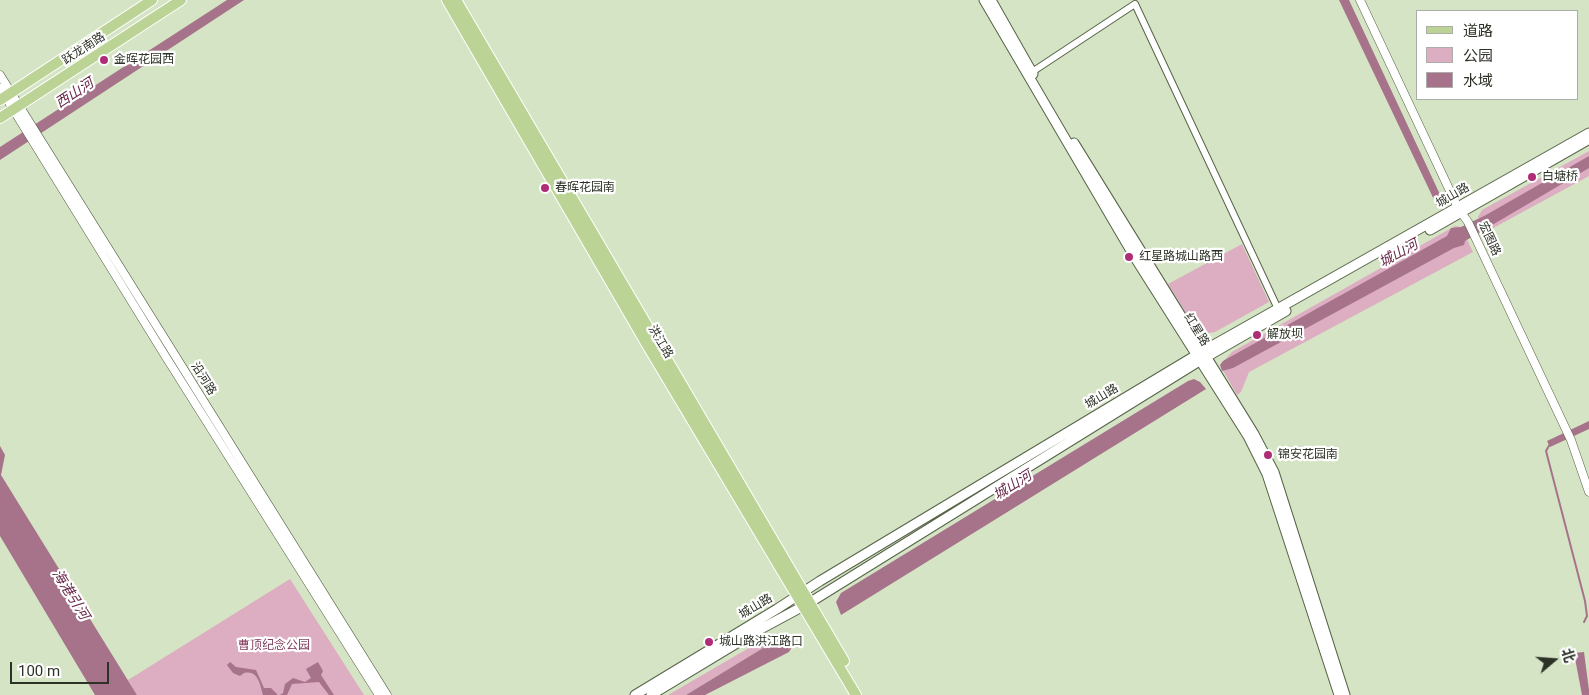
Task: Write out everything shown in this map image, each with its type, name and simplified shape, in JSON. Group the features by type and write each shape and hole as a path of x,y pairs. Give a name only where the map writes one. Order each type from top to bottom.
{"main road":[{"name":"跃龙南路","path":"4,94 152,0"},
{"name":"跃龙南路","path":"0,118 181,0"},
{"name":"洪江路","path":"447,0 651,352 800,594"},
{"name":"洪江路","path":"456,0 800,594 856,695"},
{"name":"红星路","path":"984,0 1124,239 1254,434 1274,472 1346,695"},
{"name":"红星路","path":"991,0 1248,436 1267,474 1339,695"},
{"name":"城山路","path":"635,695 800,594 1202,356 1588,137"},
{"name":"城山路","path":"651,695 757,631 806,605 1278,309 1460,210"},
{"name":"洪江路","path":"806,605 864,695"}],"street":[{"name":"宏图路","path":"1360,0 1566,428 1589,492"},
{"path":"1032,72 1135,4 1278,309"},
{"name":"沿河路","path":"0,75 4,94 16,108 36,139 388,695"},
{"name":"沿河路","path":"36,139 378,695"}],"green space":[{"path":"1589,151 1589,176 1484,233 1478,217 1482,210"},
{"path":"1455,226 1461,227 1473,252 1249,372 1241,392 1237,395 1220,365 1232,352"},
{"path":"1242,244 1269,302 1215,332 1202,334 1194,327 1168,284"},
{"name":"曹顶纪念公园","path":"290,579 364,695 137,695 128,680"},
{"path":"773,634 775,635 768,645 686,695 668,695"}],"water":[{"path":"227,0 244,0 0,160 0,147"},
{"path":"1339,0 1349,0 1444,203 1437,206"},
{"path":"1589,156 1589,168 1465,241 1464,245 1454,248 1233,368 1222,371 1220,365 1223,361 1447,236 1451,228 1461,227 1486,215"},
{"path":"1194,379 1200,382 1206,389 841,615 836,602 841,593"},
{"path":"1589,421 1589,429 1550,447 1547,441"},
{"name":"海港引河","path":"0,446 5,455 1,475 137,695 95,695 0,536"},
{"path":"778,633 792,639 792,647 789,652 705,695 686,695 768,645"},
{"path":"1584,652 1589,695 1582,695 1574,653"},
{"path":"230,662 236,667 256,670 264,688 271,688 278,695 263,695 258,679 255,676 249,673 244,673 240,676 233,673 227,665"},
{"path":"318,662 323,671 321,675 334,695 329,695 319,682 292,684 287,695 280,695 283,693 285,684 293,678 305,682 311,678 306,669"}],"waterway":[{"path":"1550,444 1546,451 1585,601 1587,616 1584,622"}],"place":[{"name":"金晖花园西","path":"104,60"},
{"name":"白塘桥","path":"1532,177"},
{"name":"春晖花园南","path":"545,188"},
{"name":"红星路城山路西","path":"1129,257"},
{"name":"解放坝","path":"1257,335"},
{"name":"锦安花园南","path":"1268,455"},
{"name":"城山路洪江路口","path":"709,642"}],"water label":[{"name":"西山河","path":"75,94"},
{"name":"城山河","path":"1399,254"},
{"name":"城山河","path":"1013,486"}]}
